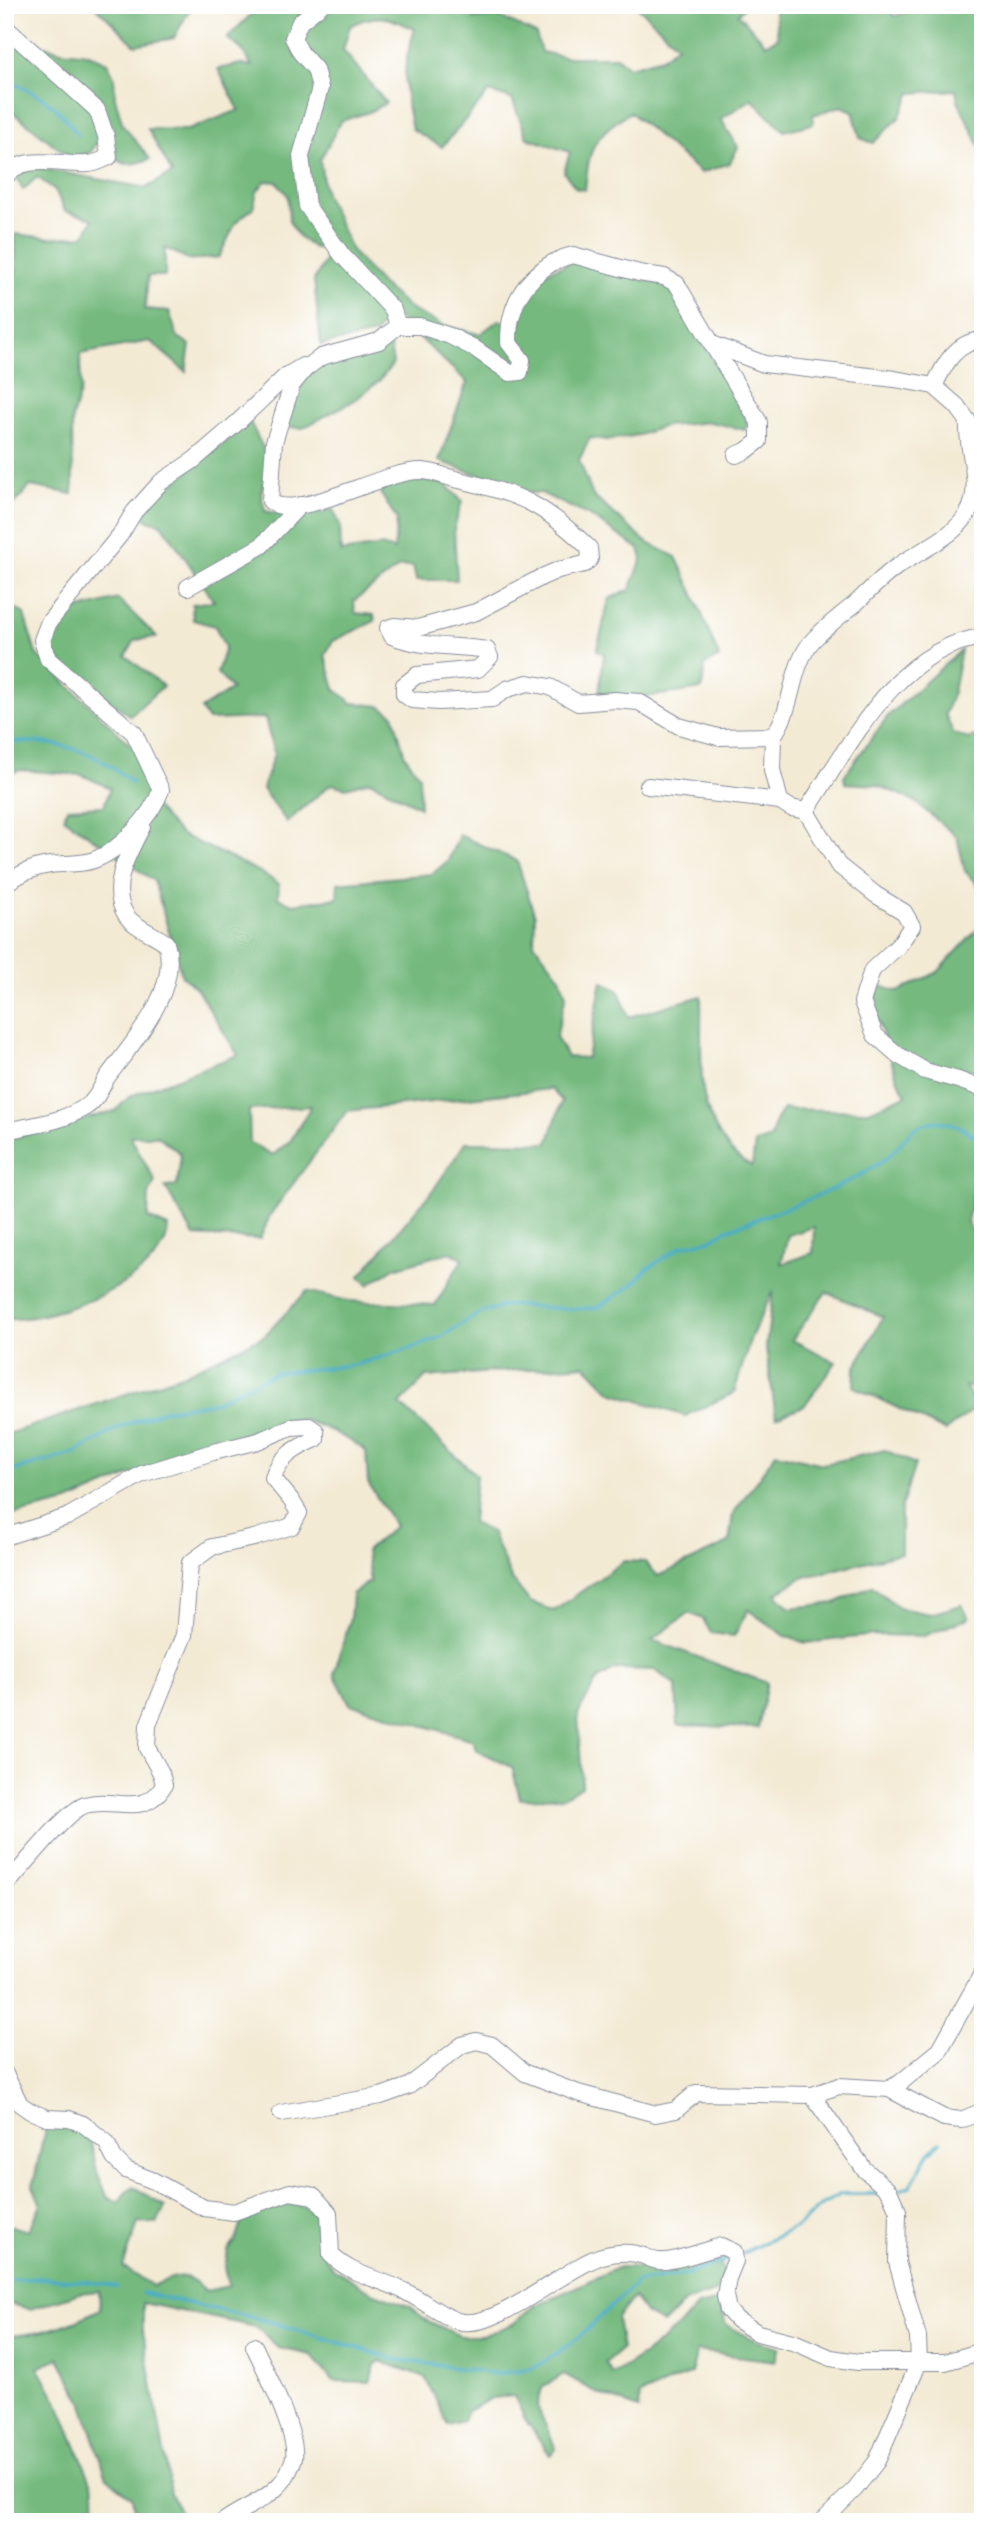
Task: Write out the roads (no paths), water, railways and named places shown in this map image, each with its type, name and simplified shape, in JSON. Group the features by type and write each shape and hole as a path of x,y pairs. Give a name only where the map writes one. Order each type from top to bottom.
{"street":[{"path":"321,5 300,22 293,37 301,53 315,69 320,88 301,156 307,206 342,255 393,310 398,326"},
{"path":"5,27 97,110 106,136 109,157 92,164 29,162 10,170 5,178"},
{"path":"5,1131 69,1116 90,1104 107,1077 133,1045 163,991 170,963 166,943 126,916 119,891 122,871 161,790 134,733 48,659 42,640 49,622 120,535 134,512 161,482 194,460 286,376 321,357 379,341 398,326 420,326 450,336 474,348 510,373 520,372 522,360 509,343 511,316 520,293 540,271 559,258 573,255 664,277 677,284 759,422 759,441 747,451 736,455"},
{"path":"934,386 944,366 956,352 967,342 983,340"},
{"path":"712,345 764,365 895,379 934,386 976,419 967,436 974,488 970,512 937,541 895,568 814,640 800,660 791,698 781,725 773,736 772,770 780,801"},
{"path":"321,357 305,369 292,385 274,442 270,501 273,505 300,505 353,491 377,479 422,471 494,487 516,495 544,509 589,548 590,559 585,564 541,577 476,612 418,628 394,625 388,628 392,636 404,641 428,646 487,650 490,657 478,669 416,675 404,685 404,694 412,700 439,702 492,699 507,689 528,683 550,687 578,703 615,700 639,702 679,726 718,737 773,736"},
{"path":"188,587 261,547 300,505"},
{"path":"806,811 866,717 916,664 967,639 983,637"},
{"path":"648,786 780,801 791,808 806,811 838,865 876,895 904,912 912,926 898,946 872,970 862,1002 875,1035 898,1055 925,1071 983,1089"},
{"path":"5,884 23,872 50,865 96,860 146,818"},
{"path":"5,1537 67,1517 142,1474 258,1441 291,1427 309,1426 316,1431 316,1439 290,1453 275,1469 273,1478 299,1513 292,1526 212,1547 190,1563 184,1635 148,1726 147,1748 161,1773 164,1785 157,1797 145,1803 85,1805 65,1820 5,1886"},
{"path":"888,2089 900,2083 939,2051 983,1972"},
{"path":"281,2113 381,2096 409,2086 462,2046 476,2041 492,2045 525,2073 578,2093 656,2114 676,2110 695,2093 812,2095 839,2086 888,2089 944,2118 961,2120 983,2111"},
{"path":"5,2074 20,2104 30,2111 47,2118 69,2119 83,2124 106,2142 114,2158 126,2170 154,2181 204,2208 234,2212 290,2192 314,2196 329,2213 331,2255 344,2268 400,2288 456,2321 470,2323 531,2299 580,2264 601,2256 619,2252 658,2261 673,2261 721,2246 734,2252 735,2261 728,2278 725,2297 728,2310 737,2320 758,2333 796,2343 831,2358 858,2362 945,2362 983,2350"},
{"path":"812,2095 864,2169 890,2191 898,2211 897,2262 918,2337 919,2362 877,2461 855,2489 822,2522"},
{"path":"223,2522 254,2505 282,2482 294,2458 291,2438 276,2392 254,2346"}],"waterway":[{"path":"5,80 28,90 55,107 78,135"},
{"path":"5,742 41,743 73,749 103,762 132,783"},
{"path":"5,1473 75,1453 120,1427 165,1410 214,1402 275,1373 355,1365 418,1346 439,1338 480,1313 508,1305 597,1308 682,1246 710,1240 726,1230 808,1200 866,1172 889,1156 905,1137 919,1126 936,1121 945,1122 969,1132 983,1142"},
{"path":"900,2190 910,2186 929,2153 940,2142"},
{"path":"743,2253 796,2227 823,2204 841,2194 880,2194"},
{"path":"142,2293 264,2320 393,2359 497,2374 533,2368 550,2358 577,2339 637,2282 687,2274 726,2260"},
{"path":"5,2281 61,2279 117,2287"}]}
